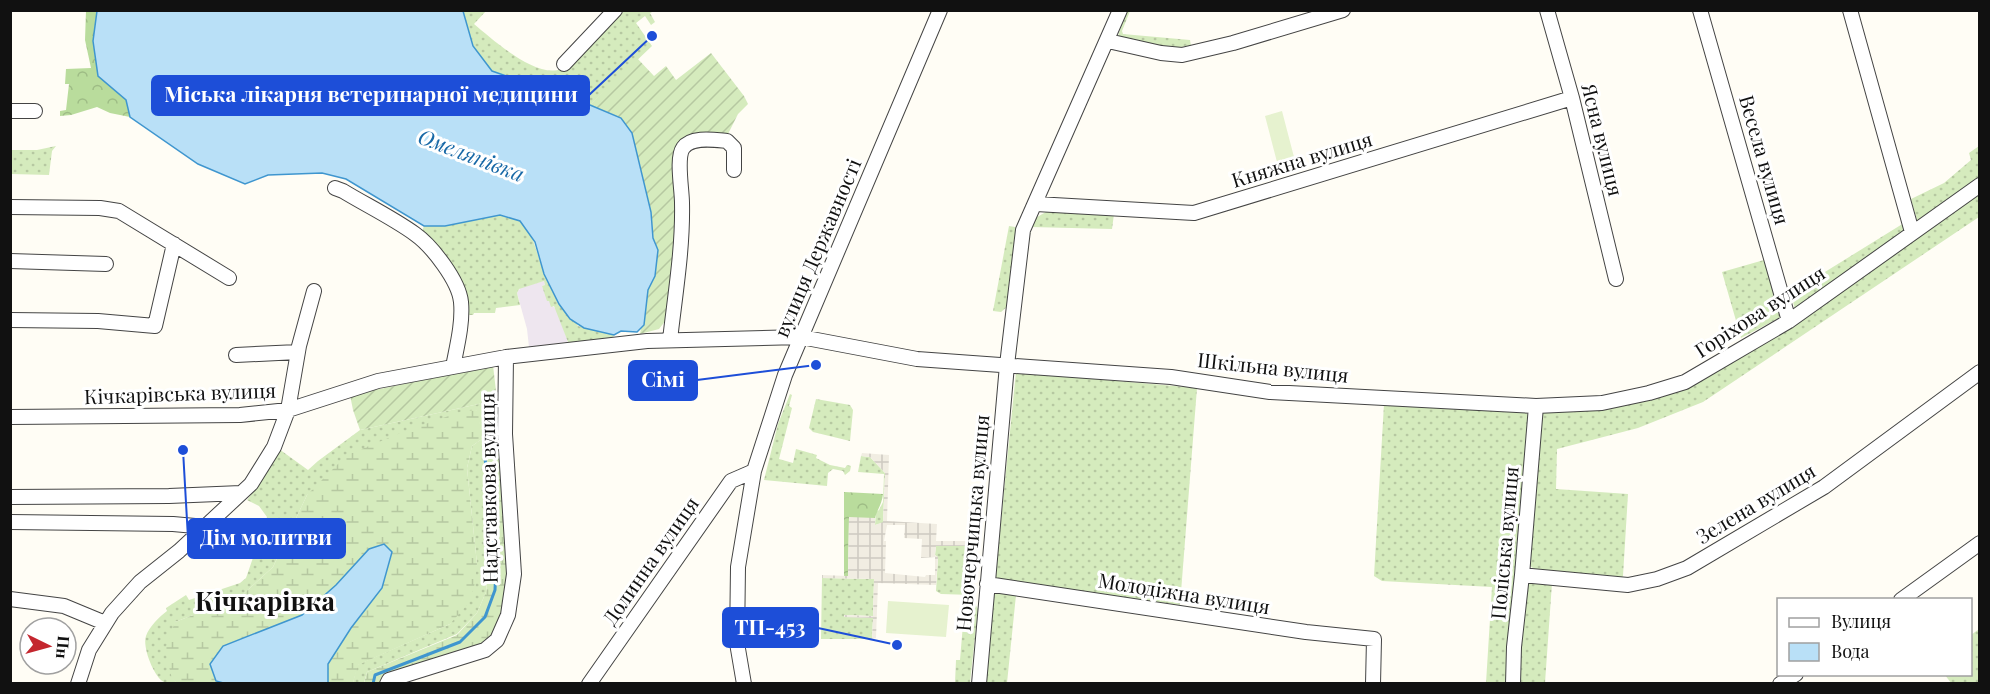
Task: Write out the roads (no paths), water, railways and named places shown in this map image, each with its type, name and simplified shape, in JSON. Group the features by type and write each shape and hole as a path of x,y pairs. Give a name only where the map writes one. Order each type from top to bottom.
{"street":[{"path":"564,64 615,10"},
{"name":"вулиця Державності","path":"744,684 737,643 738,567 753,471 777,398 801,337 940,10"},
{"name":"Новочерчицька вулиця","path":"979,684 1007,365 1023,230 1108,42 1120,10"},
{"path":"1108,42 1182,55 1233,43 1343,10"},
{"name":"Ясна вулиця","path":"1547,10 1572,98 1617,279"},
{"name":"Весела вулиця","path":"1700,10 1789,321"},
{"path":"1850,10 1912,232"},
{"name":"Княжна вулиця","path":"1036,204 1194,213 1572,98"},
{"path":"10,111 35,111"},
{"path":"670,340 682,226 680,166 682,149 696,141 727,141 734,148 734,170"},
{"name":"Горіхова вулиця","path":"1536,406 1602,403 1649,393 1685,382 1789,321 1980,185"},
{"path":"334,188 343,190 412,232 426,244 451,278 461,303 459,335 453,367"},
{"path":"10,207 100,208 119,211 229,278"},
{"path":"10,320 98,321 154,326 174,244"},
{"path":"10,261 106,264"},
{"path":"78,684 89,650 105,623 140,582 172,558 251,484 274,447 288,410 298,352 314,291"},
{"path":"801,337 916,358 1007,365"},
{"name":"Кічкарівська вулиця","path":"10,417 211,416 288,410 378,381 506,357 648,341 801,337"},
{"path":"236,355 298,352"},
{"name":"Надставкова вулиця","path":"387,684 389,680 485,650 497,640 508,615 514,574 505,434 506,357"},
{"name":"Шкільна вулиця","path":"1007,365 1171,377 1270,392 1536,406"},
{"name":"Зелена вулиця","path":"1522,575 1628,585 1657,579 1687,568 1824,487 1980,372"},
{"name":"Поліська вулиця","path":"1513,684 1514,647 1536,406"},
{"name":"Долинна вулиця","path":"589,684 731,481 753,471"},
{"path":"10,497 241,494"},
{"path":"10,522 173,524 195,526 202,530"},
{"path":"1904,598 1980,543"},
{"name":"Молодіжна вулиця","path":"987,584 1306,632 1374,639 1373,684"},
{"path":"10,599 64,606 105,623"},
{"path":"1780,684 1794,676"}],"water":[{"path":"97,11 463,11 473,46 492,71 621,118 632,133 651,212 653,238 658,250 655,276 648,290 644,325 637,332 621,331 614,335 584,328 570,319 559,304 544,274 535,242 520,221 500,215 445,226 424,226 346,179 322,173 268,175 245,184 198,164 130,117 126,100 98,76 93,41"},
{"path":"384,544 392,552 382,588 351,628 328,664 328,683 227,684 216,681 210,664 223,646 302,615 336,585 369,549"}],"waterway":[{"name":"Омелянівка","path":"373,684 375,675 460,642 485,617 495,590 496,566 485,458"}],"place":[{"name":"Міська лікарня ветеринарної медицини","path":"652,36"},
{"name":"Сімі","path":"816,365"},
{"name":"Дім молитви","path":"183,450"},
{"name":"ТП-453","path":"897,645"}],"district":[{"name":"Кічкарівка","path":"265,602"}]}
